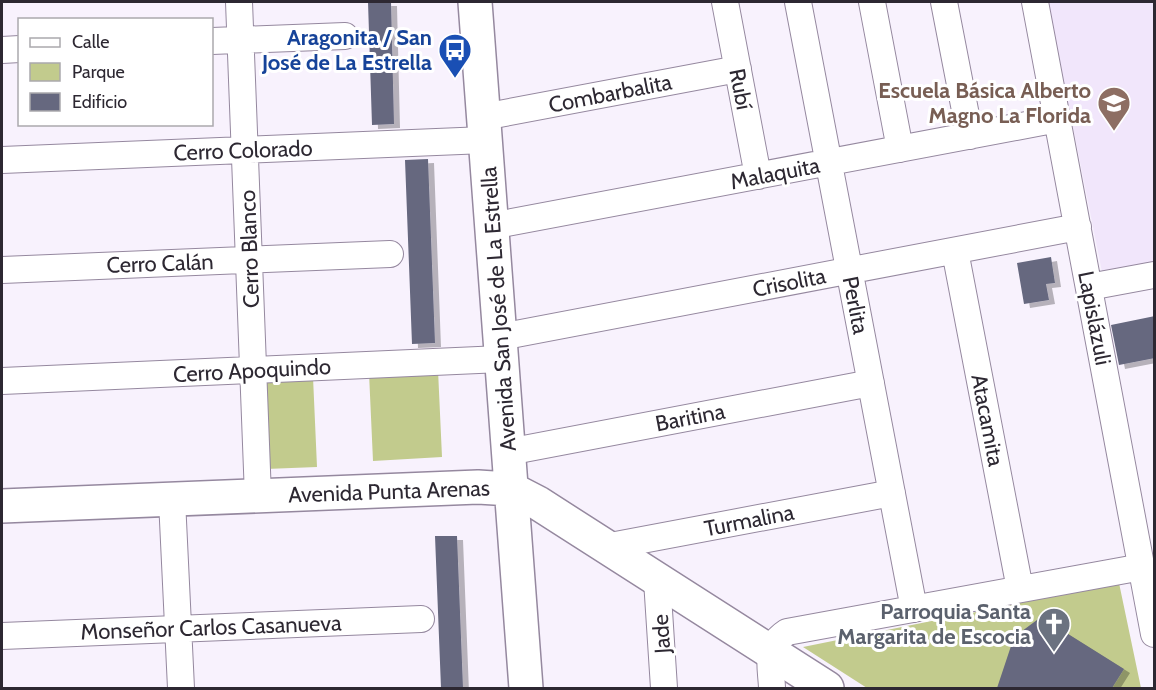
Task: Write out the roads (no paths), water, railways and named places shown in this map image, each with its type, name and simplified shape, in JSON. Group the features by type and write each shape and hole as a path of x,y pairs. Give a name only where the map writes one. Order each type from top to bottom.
{"main road":[{"name":"Avenida San José de La Estrella","path":"482,3 484,129 526,688"},
{"name":"Avenida Punta Arenas","path":"2,506 478,487 511,489 538,503 827,688"}],"street":[{"name":"Cerro Blanco","path":"239,2 258,496"},
{"name":"Rubí","path":"725,2 758,176"},
{"name":"Perlita","path":"798,2 914,609"},
{"path":"872,2 900,149"},
{"path":"944,2 970,136"},
{"name":"Lapislázuli","path":"1035,2 1155,634"},
{"path":"213,41 345,36"},
{"path":"2,50 18,49"},
{"name":"Combarbalita","path":"484,129 738,69"},
{"name":"Malaquita","path":"492,226 1058,119"},
{"name":"Cerro Colorado","path":"2,160 245,150 484,129"},
{"name":"Crisolita","path":"501,348 850,271 1078,227"},
{"name":"Atacamita","path":"955,251 1020,589"},
{"name":"Cerro Calán","path":"2,270 390,254"},
{"path":"1089,287 1155,275"},
{"name":"Cerro Apoquindo","path":"2,381 253,370 501,348"},
{"name":"Baritina","path":"508,452 871,383"},
{"name":"Turmalina","path":"605,547 892,493"},
{"path":"172,500 181,688"},
{"path":"772,688 770,652 774,644 787,632 1142,567"},
{"name":"Jade","path":"657,580 664,688"},
{"name":"Monseñor Carlos Casanueva","path":"2,636 421,619"}],"place":[{"name":"Aragonita / San José de La Estrella","path":"455,79"},
{"name":"Escuela Básica Alberto Magno La Florida","path":"1114,132"},
{"name":"Parroquia Santa Margarita de Escocia","path":"1054,653"}]}
